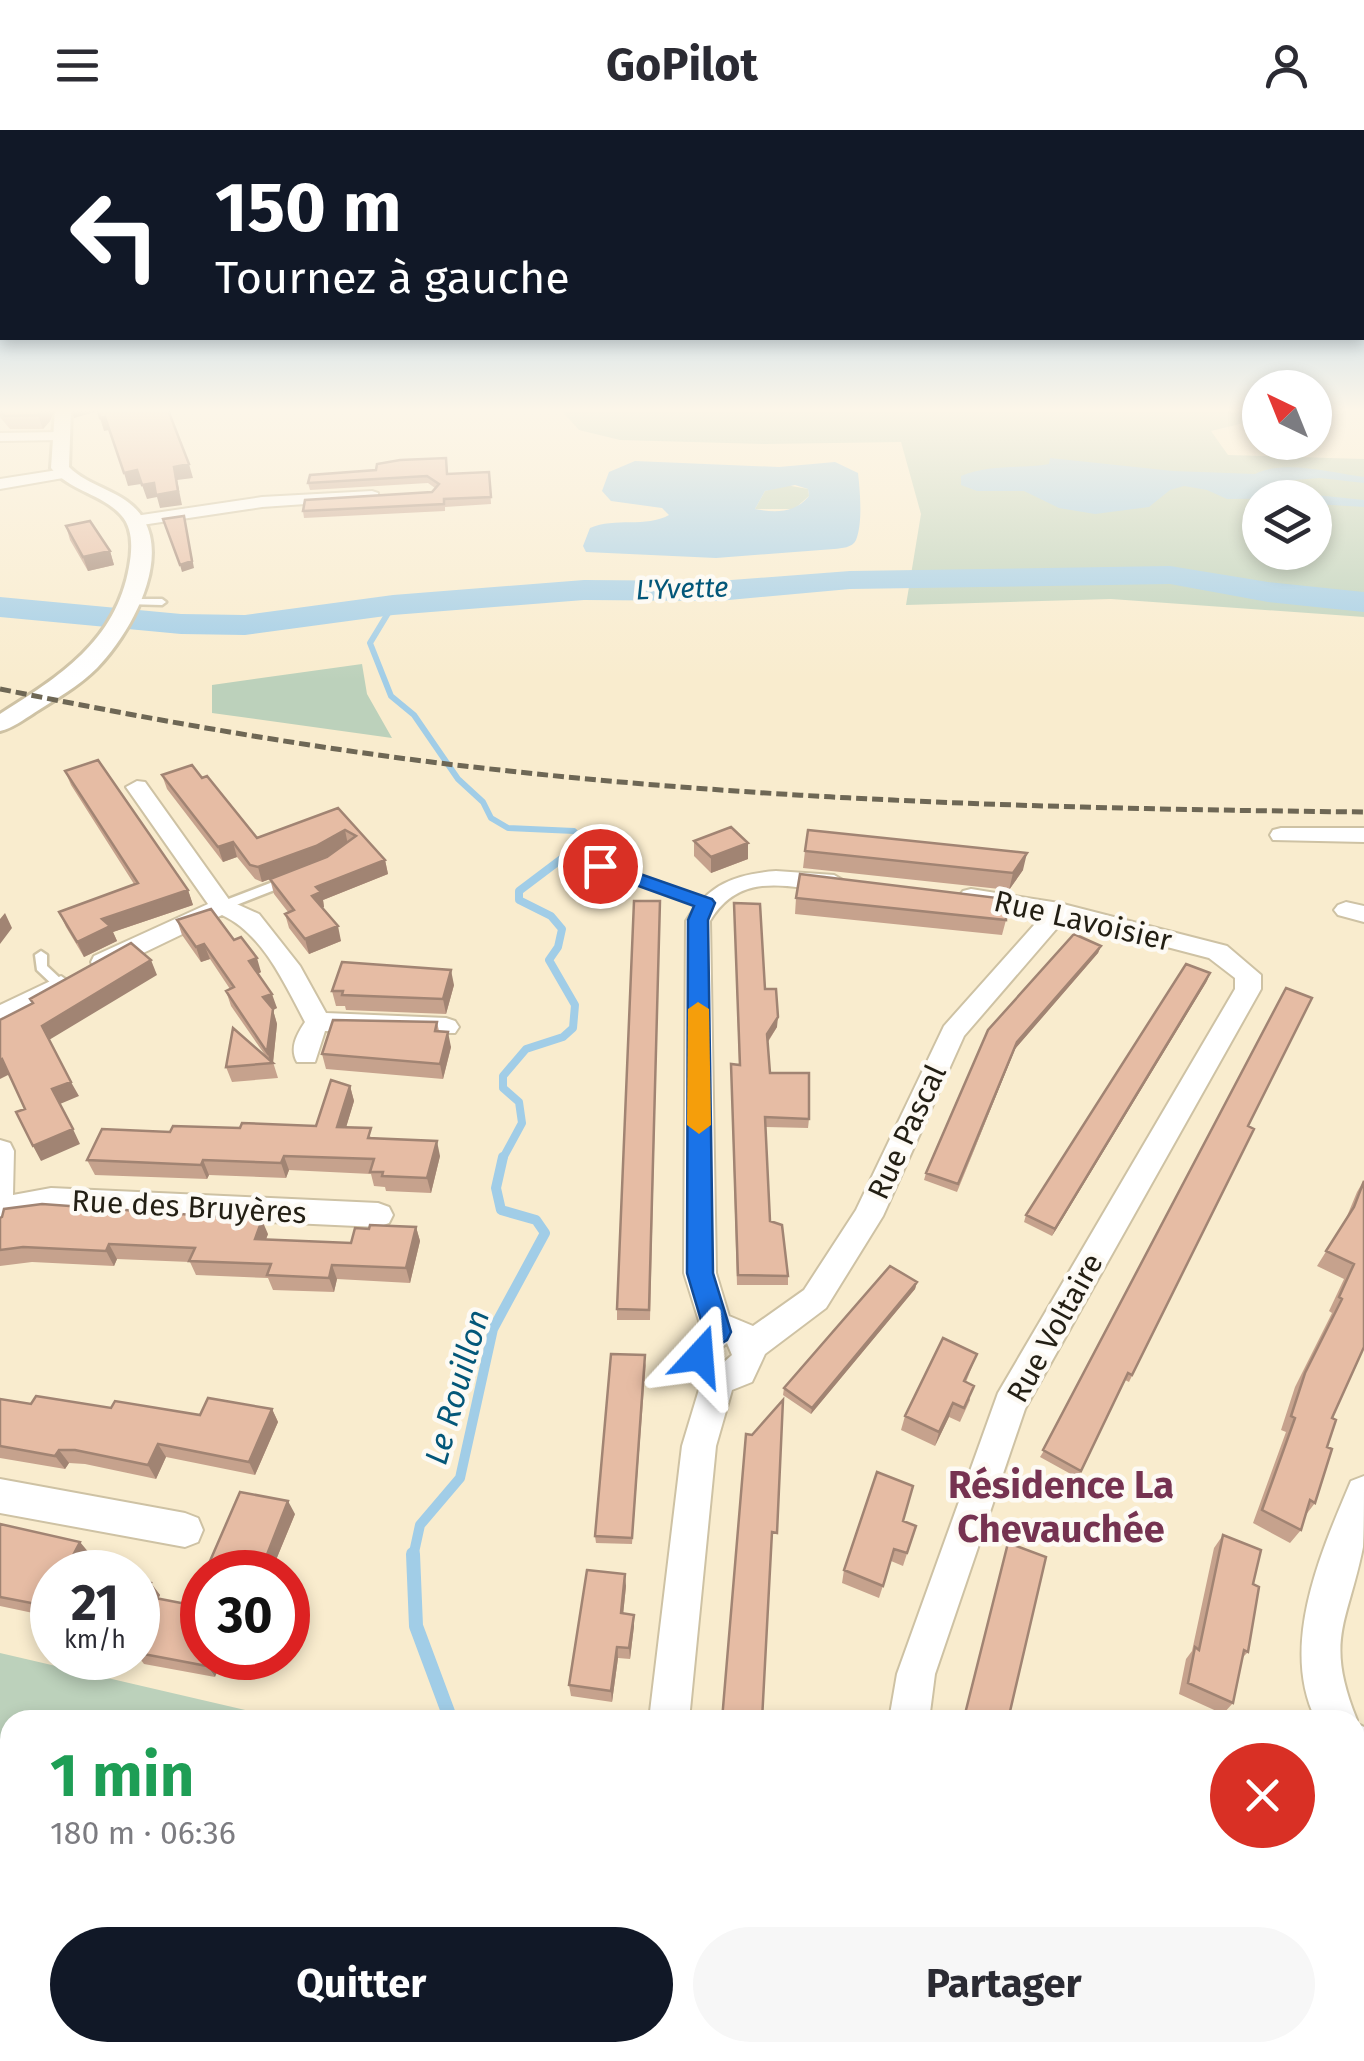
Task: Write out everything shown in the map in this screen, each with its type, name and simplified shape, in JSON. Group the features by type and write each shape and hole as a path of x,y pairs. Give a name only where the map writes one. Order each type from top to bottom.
{"street":[{"path":"0,724 91,662 127,604 142,566 142,548 136,521 115,500"},
{"path":"136,521 294,500"},
{"path":"137,787 222,906 251,919 291,972 318,1022"},
{"path":"1282,835 1364,836"},
{"path":"718,1332 700,1273 698,920 706,903 738,883 779,876 856,884"},
{"name":"Rue Lavoisier","path":"952,894 1060,911 1218,952 1237,963"},
{"path":"0,1016 172,926 222,906"},
{"name":"Rue Pascal","path":"749,1347 815,1299 868,1216 953,1032 1060,911"},
{"name":"Rue Voltaire","path":"911,1710 916,1674 1010,1404 1248,989 1248,975 1237,963"},
{"path":"318,1022 446,1027"},
{"path":"306,1056 309,1036 318,1022"},
{"path":"0,1151 0,1192"},
{"name":"Rue des Bruyères","path":"0,1209 51,1200 378,1214"},
{"path":"718,1332 734,1333 749,1347 742,1370 720,1375 703,1365 699,1353 704,1340 718,1332"},
{"path":"671,1710 699,1446 720,1375"},
{"path":"1332,1710 1320,1683 1321,1628 1364,1493"},
{"path":"0,1496 185,1530"}],"lane":[{"path":"127,604 162,602"},
{"path":"600,866 706,903"},
{"path":"222,906 293,878"},
{"path":"41,955 41,967 60,985"}],"green space":[{"path":"760,500 804,500 794,509 755,509"},
{"path":"917,500 1242,500 1242,570 1332,570 1332,500 1364,500 1364,617 1111,599 906,605 921,514"},
{"path":"362,664 367,694 392,738 212,713 212,685"},
{"path":"0,1653 30,1660 30,1680 116,1680 245,1710 0,1710"}],"water":[{"path":"760,500 755,509 778,511 806,500 860,500 860,507 854,543 843,548 716,558 586,552 583,546 590,528 669,515 662,508 611,501"},
{"path":"1043,500 1158,500 1149,507 1095,514 1059,508"},
{"path":"1332,500 1364,500 1364,507 1332,505"}],"building":[{"path":"305,500 444,500 444,504 303,511"},
{"path":"184,516 192,561 180,565 163,519"},
{"path":"90,521 110,551 83,557 66,526"},
{"path":"98,760 188,890 102,919 110,926 77,942 59,912 138,883 65,771"},
{"path":"192,765 202,778 207,776 257,838 338,808 385,860 316,887 321,892 312,896 338,926 305,939 285,914 294,910 270,879 327,857 356,836 345,830 316,846 258,867 250,865 233,842 218,847 162,775"},
{"path":"731,827 748,843 711,857 694,841"},
{"path":"808,830 1027,853 1013,873 805,851"},
{"path":"800,874 1006,899 1006,920 796,898"},
{"path":"634,901 660,901 649,1310 617,1309"},
{"path":"734,903 760,904 765,989 776,989 778,1017 767,1034 770,1073 809,1073 809,1119 765,1117 770,1221 782,1225 788,1276 738,1275 731,1064 740,1065"},
{"path":"211,909 234,940 241,937 257,958 249,961 272,994 263,997 273,1009 267,1052 226,991 234,987 204,944 196,947 177,920"},
{"path":"1074,934 1101,946 1017,1042 958,1184 926,1173 988,1030"},
{"path":"131,943 151,960 42,1026 71,1082 52,1089 73,1129 33,1146 16,1112 25,1109 0,1060 0,1020"},
{"path":"342,962 451,970 443,999 342,995 343,991 332,991"},
{"path":"1186,964 1210,973 1055,1229 1026,1215"},
{"path":"1286,988 1312,998 1248,1126 1254,1129 1081,1471 1043,1450"},
{"path":"333,1020 437,1022 435,1031 448,1032 440,1064 322,1054"},
{"path":"233,1028 273,1063 226,1067"},
{"path":"331,1080 350,1086 337,1127 371,1128 368,1138 437,1141 427,1178 370,1172 374,1159 284,1156 281,1163 203,1160 201,1165 87,1160 102,1129 170,1132 173,1126 240,1128 242,1123 316,1126"},
{"path":"1364,1181 1364,1347 1332,1418 1336,1420 1327,1447 1332,1449 1315,1503 1310,1500 1301,1530 1262,1510 1295,1418 1291,1416 1305,1373 1342,1299 1339,1297 1354,1264 1326,1251 1354,1207"},
{"path":"42,1204 262,1220 255,1239 351,1243 355,1228 416,1227 406,1268 332,1265 329,1278 267,1275 271,1264 189,1261 195,1248 109,1244 106,1251 23,1247 0,1250 0,1218 4,1209"},
{"path":"890,1266 917,1282 812,1408 784,1388"},
{"path":"943,1338 977,1354 964,1381 974,1386 964,1408 953,1403 939,1432 905,1416"},
{"path":"611,1354 645,1355 632,1538 595,1536"},
{"path":"36,1396 111,1408 115,1401 200,1415 208,1398 272,1409 249,1462 158,1444 148,1465 75,1450 59,1450 55,1456 0,1446 0,1399 31,1404"},
{"path":"783,1400 763,1710 723,1710 746,1434 752,1435"},
{"path":"877,1472 913,1486 903,1521 916,1526 907,1553 894,1549 883,1586 844,1570"},
{"path":"240,1492 288,1501 269,1550 215,1550"},
{"path":"0,1524 80,1542 76,1550 30,1550 30,1603 0,1597"},
{"path":"1223,1535 1261,1550 1253,1584 1259,1587 1248,1652 1244,1650 1233,1703 1188,1683 1195,1647 1199,1650"},
{"path":"1008,1543 1046,1557 1010,1710 966,1710"},
{"path":"587,1570 625,1574 621,1613 634,1615 629,1648 617,1647 611,1691 569,1685"},
{"path":"160,1599 180,1603 180,1661 160,1657"}],"waterway":[{"name":"L'Yvette","path":"0,607 181,624 245,625 393,605 584,590 718,591 850,580 1170,575 1268,592 1364,602"},
{"name":"Le Rouillon","path":"393,605 370,643 391,696 414,715 458,779 483,802 491,818 508,828 574,831 581,838 580,845"},
{"name":"Le Rouillon","path":"503,1159 522,1123 519,1102 503,1088 503,1076 526,1049 563,1037 573,1028 575,1005 549,960 558,947 562,929 551,916 519,900 519,891 580,845"},
{"name":"Le Rouillon","path":"413,1557 420,1525 460,1478 493,1329 545,1233 536,1220 501,1210 496,1188 503,1159"},
{"name":"Le Rouillon","path":"413,1557 416,1626 447,1710"}],"railway":[{"path":"0,689 317,746 616,782 936,802 1364,812"}],"slow traffic":[{"path":"698,1009 699,1125"}],"district":[{"name":"Résidence La Chevauchée","path":"1061,1507"}],"route":[{"path":"600,866 706,903 698,920 700,1273 718,1332 710,1334 700,1345 700,1356"}]}
